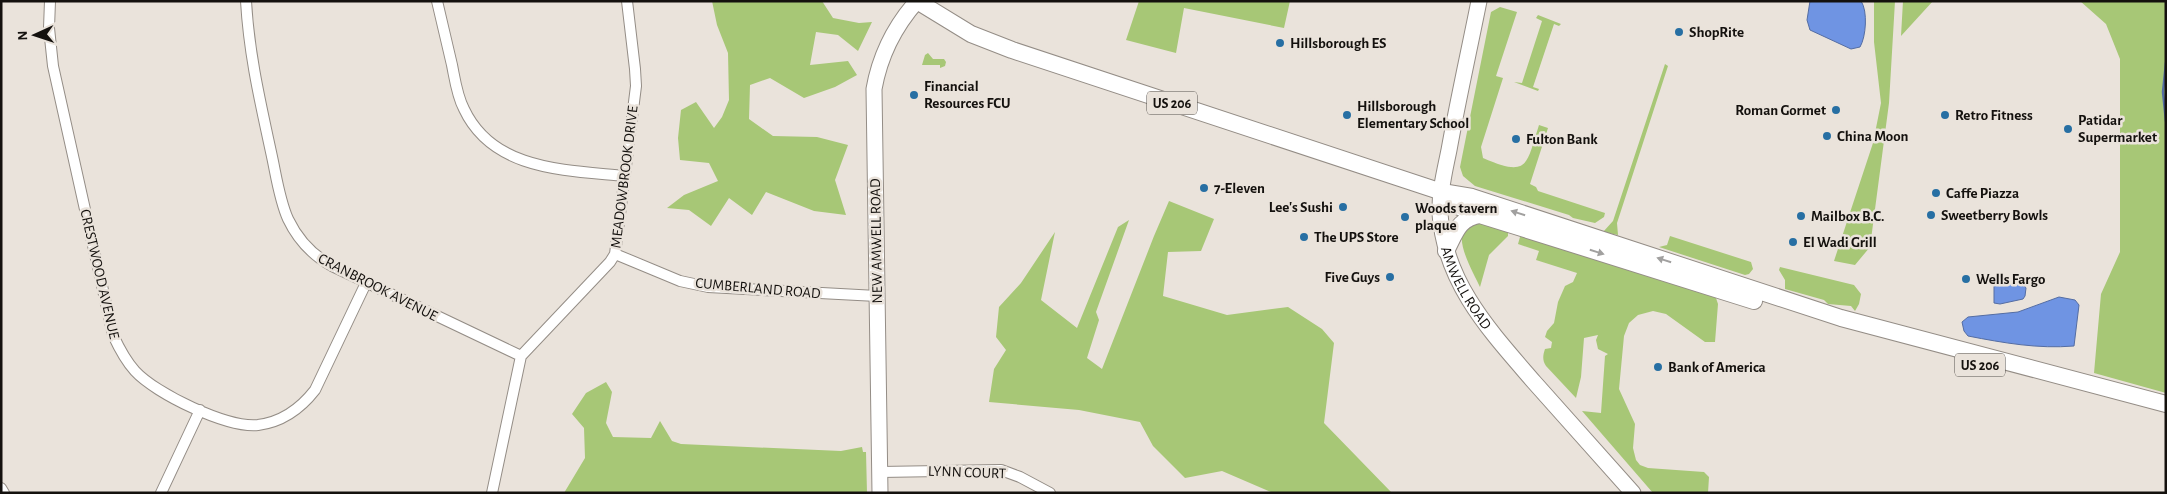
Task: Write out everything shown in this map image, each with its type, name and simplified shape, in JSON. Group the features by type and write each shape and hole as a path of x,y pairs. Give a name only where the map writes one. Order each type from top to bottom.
{"main road":[{"name":"US 206","path":"917,1 971,34 1012,50 1442,192 1472,198 1842,318 2166,404"},
{"name":"NEW AMWELL ROAD","path":"880,493 874,89 884,52 899,24 917,1"},
{"name":"AMWELL ROAD","path":"1479,1 1442,192 1440,213 1446,251 1459,283 1482,320 1584,440 1633,493"},
{"name":"US 206","path":"1442,192 1457,206 1480,215 1841,328 2086,393 2166,412"},
{"path":"1446,251 1462,222 1468,218 1480,215"}],"street":[{"name":"CRESTWOOD AVENUE","path":"50,1 49,28 53,66 113,335 126,361 144,380 200,410 227,421 248,425 273,421 296,410 307,400 321,379 366,283"},
{"name":"CRANBROOK AVENUE","path":"246,1 251,58 280,194 288,219 301,241 320,260 521,356"},
{"path":"437,1 458,94 472,122 489,143 508,155 530,163 625,176"},
{"name":"MEADOWBROOK DRIVE","path":"521,356 610,262 615,254 636,86 626,1"},
{"name":"CUMBERLAND ROAD","path":"615,254 674,278 708,287 877,296"},
{"path":"492,493 521,356"},
{"path":"161,493 200,410"},
{"name":"LYNN COURT","path":"880,472 1001,470 1020,476 1050,493"},
{"path":"1,488 4,493"}],"green space":[{"path":"712,1 822,1 833,18 859,23 872,22 858,51 838,35 816,32 810,65 848,61 857,75 835,87 804,98 770,78 750,85 749,119 773,136 817,137 848,145 835,180 846,215 814,211 766,192 752,215 729,198 711,226 689,210 667,208 684,195 718,181 709,163 680,160 678,138 681,110 696,102 714,128 722,117 729,100 728,53 717,25"},
{"path":"1139,1 1290,1 1284,28 1184,8 1176,53 1126,40"},
{"path":"1874,1 1895,1 1889,103 1870,247 1855,265 1834,261 1873,143 1881,103 1874,42"},
{"path":"1903,1 1933,1 1901,36"},
{"path":"2080,1 2166,1 2166,393 2094,373 2101,294 2120,252 2120,59 2106,24"},
{"path":"1500,7 1517,12 1496,76 1503,78 1481,147 1483,158 1509,167 1518,167 1528,158 1539,125 1548,128 1530,184 1536,187 1538,191 1605,213 1604,217 1595,223 1573,218 1569,215 1475,186 1463,176 1460,167 1491,12"},
{"path":"1538,15 1561,24 1559,26 1554,24 1533,87 1539,89 1538,91 1514,82 1522,83 1542,21 1536,18"},
{"path":"928,53 933,59 944,59 946,62 945,66 940,68 940,65 922,65 925,55"},
{"path":"1665,64 1668,66 1617,223 1618,235 1603,232 1613,221"},
{"path":"1169,201 1214,219 1201,251 1168,252 1163,296 1227,315 1288,307 1322,329 1334,343 1324,423 1392,493 1273,493 1222,471 1185,478 1153,446 1140,422 1079,410 989,402 994,369 1006,350 996,337 999,307 1021,283 1055,232 1041,300 1077,328 1118,227 1129,220 1096,312 1099,320 1087,358 1102,369"},
{"path":"1473,220 1508,231 1508,236 1489,255 1480,287 1462,245 1463,233"},
{"path":"1524,235 1711,294 1716,298 1718,304 1715,342 1705,342 1666,314 1653,311 1638,315 1629,323 1624,336 1619,389 1635,424 1633,448 1636,460 1640,465 1648,468 1704,472 1709,477 1708,493 1653,493 1582,411 1601,413 1605,356 1608,354 1598,349 1596,340 1598,335 1584,338 1581,377 1576,398 1546,366 1543,360 1545,349 1551,348 1552,342 1545,337 1547,331 1554,323 1558,302 1565,286 1573,282 1577,273 1536,260 1539,251 1518,244 1520,237"},
{"path":"1670,236 1751,262 1753,269 1749,274 1745,275 1659,247 1667,245"},
{"path":"1780,267 1854,285 1861,294 1859,304 1855,311 1851,306 1828,304 1824,300 1785,289 1785,280 1779,270"},
{"path":"606,382 612,392 606,423 613,437 651,438 660,421 672,441 681,444 841,451 862,447 863,452 866,452 867,493 564,493 585,458 584,428 572,414 586,393"}],"water":[{"path":"1810,1 1861,1 1865,11 1865,24 1864,37 1860,47 1851,49 1810,30 1807,20"},
{"path":"1997,279 2023,284 2026,288 2023,299 2000,304 1994,303 1994,284"},
{"path":"2059,297 2075,300 2079,305 2074,346 2047,347 2008,343 1968,336 1964,331 1962,322 1968,317 2018,312"}],"waterway":[{"path":"2166,63 2163,92 2166,121"}],"place":[{"name":"ShopRite","path":"1679,32"},
{"name":"Hillsborough ES","path":"1280,43"},
{"name":"Financial Resources FCU","path":"914,95"},
{"name":"Roman Gormet","path":"1836,110"},
{"name":"Hillsborough Elementary School","path":"1347,115"},
{"name":"Retro Fitness","path":"1945,115"},
{"name":"Patidar Supermarket","path":"2068,129"},
{"name":"China Moon","path":"1827,136"},
{"name":"Fulton Bank","path":"1516,139"},
{"name":"7-Eleven","path":"1204,188"},
{"name":"Caffe Piazza","path":"1936,193"},
{"name":"Lee's Sushi","path":"1343,207"},
{"name":"Sweetberry Bowls","path":"1931,215"},
{"name":"Mailbox B.C.","path":"1801,216"},
{"name":"Woods tavern plaque","path":"1405,217"},
{"name":"The UPS Store","path":"1304,237"},
{"name":"El Wadi Grill","path":"1793,242"},
{"name":"Five Guys","path":"1390,277"},
{"name":"Wells Fargo","path":"1966,279"},
{"name":"Bank of America","path":"1658,367"}]}
